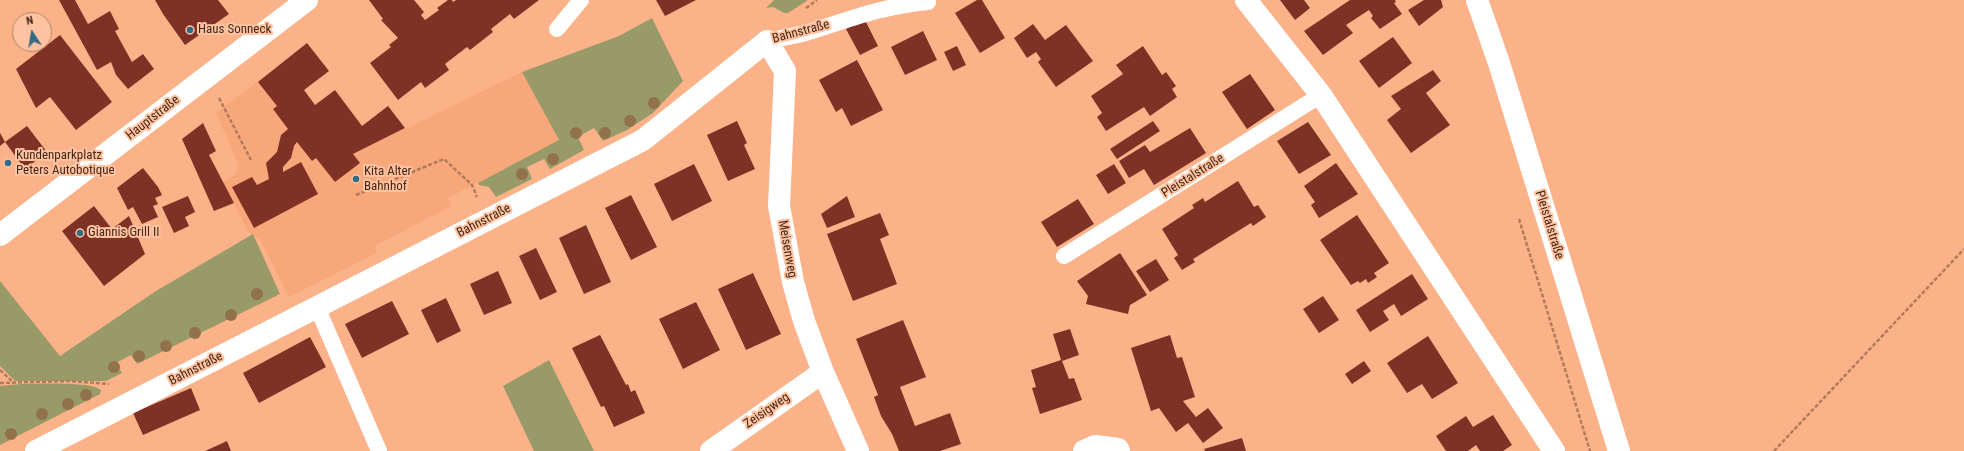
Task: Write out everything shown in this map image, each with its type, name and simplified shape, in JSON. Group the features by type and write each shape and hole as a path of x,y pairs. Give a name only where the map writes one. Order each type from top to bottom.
{"street":[{"name":"Hauptstraße","path":"0,235 307,0"},
{"path":"1246,0 1321,95 1554,451"},
{"name":"Pleistalstraße","path":"1477,0 1503,78 1619,451"},
{"name":"Bahnstraße","path":"36,451 643,140 767,41"},
{"name":"Meisenweg","path":"767,41 785,71 779,206 793,282 804,321 823,372 858,451"},
{"name":"Zeisigweg","path":"711,451 823,372"},
{"path":"1084,451 1095,446 1118,449 1119,451"}],"lane":[{"path":"557,29 581,0"},
{"name":"Bahnstraße","path":"767,41 808,32 865,13 905,4 928,2"},
{"name":"Pleistalstraße","path":"1064,256 1321,95"},
{"path":"317,307 379,451"}],"path":[{"path":"206,78 224,107 251,160"},
{"path":"356,195 444,159 472,185 488,220"},
{"path":"1774,451 1964,250"},
{"path":"0,370 15,383"},
{"path":"0,383 69,381 114,384"}],"shaded area":[{"name":"Kita Alter Bahnhof","path":"282,63 354,154 522,72 560,140 448,198 452,206 376,245 376,253 289,297 260,239 248,232 223,182 236,174 238,164 216,113"}],"green space":[{"path":"774,0 808,0 788,13 784,13 773,7 766,8"},
{"path":"652,18 683,81 653,113 627,130 603,141 594,128 578,137 584,150 550,169 544,159 527,167 532,179 496,197 489,187 479,185 478,183 559,140 522,72 619,36"},
{"path":"253,234 280,294 137,364 131,355 116,363 122,373 106,381 15,381 0,366 0,281 60,356 156,291"},
{"path":"549,360 594,451 534,451 503,386"},
{"path":"21,384 75,384 95,387 101,390 100,394 0,445 0,386"}],"building":[{"path":"59,0 75,0 88,24 110,11 119,29 115,31 132,62 143,54 154,69 128,89 116,75 111,62 97,70"},
{"name":"Haus Sonneck","path":"155,0 218,0 229,14 185,45"},
{"path":"369,0 414,0 424,12 421,15 425,20 439,10 437,8 448,0 452,0 453,2 456,0 539,0 514,19 510,14 491,29 493,32 470,50 467,47 445,64 449,70 425,88 421,82 398,100 370,63 391,47 389,45 398,38 381,20 383,19"},
{"path":"656,0 696,0 665,16"},
{"path":"977,0 982,0 1005,38 980,53 955,13"},
{"path":"1280,0 1304,0 1310,8 1295,20"},
{"path":"1350,0 1395,0 1396,2 1394,3 1402,14 1380,29 1371,18 1373,16 1369,10 1346,25 1353,33 1323,55 1304,31"},
{"path":"1424,0 1441,0 1443,7 1419,26 1408,10"},
{"path":"865,20 878,46 860,55 846,29"},
{"path":"1033,24 1045,40 1066,25 1093,61 1056,87 1038,62 1041,59 1036,52 1027,58 1014,38"},
{"path":"923,31 937,60 905,75 891,47"},
{"path":"60,35 112,102 76,130 50,97 36,108 16,69 38,52 52,52 52,41"},
{"path":"1393,37 1412,63 1379,88 1359,61"},
{"path":"307,43 329,71 304,90 315,105 335,90 362,126 388,106 405,128 353,154 360,163 335,182 316,158 312,161 297,142 294,146 291,158 283,167 283,172 301,162 318,194 254,228 232,187 252,177 257,185 269,179 266,163 277,152 281,135 288,129 273,109 277,106 258,82"},
{"path":"957,46 966,65 953,71 944,52"},
{"path":"1143,46 1162,75 1166,72 1176,86 1172,89 1177,97 1150,116 1144,107 1106,131 1097,117 1102,113 1091,96 1123,74 1116,65"},
{"path":"857,60 883,110 851,126 842,108 836,112 819,80"},
{"path":"1433,70 1441,81 1426,93 1450,125 1411,153 1387,120 1401,109 1391,96"},
{"path":"1250,74 1275,110 1247,129 1222,92"},
{"path":"737,121 747,143 744,145 755,169 728,181 707,135"},
{"path":"1153,121 1160,131 1117,159 1110,149"},
{"path":"1308,122 1331,155 1299,174 1277,141"},
{"path":"203,123 216,151 209,155 234,203 214,211 182,139"},
{"path":"27,126 47,152 25,169 5,142"},
{"path":"1190,128 1206,153 1154,185 1144,169 1129,178 1119,161 1145,145 1150,152"},
{"path":"0,133 5,142 0,146"},
{"path":"1336,163 1358,194 1319,218 1311,205 1315,202 1304,186"},
{"path":"694,164 712,201 672,221 654,184"},
{"path":"1114,164 1126,183 1108,194 1096,175"},
{"path":"143,168 158,187 162,195 155,198 158,204 153,206 158,217 142,224 133,207 128,210 117,188"},
{"path":"1238,181 1254,207 1258,205 1266,217 1253,226 1251,223 1193,259 1195,262 1182,270 1174,258 1178,255 1162,229 1194,208 1192,205 1203,198 1205,202"},
{"path":"631,195 657,247 631,260 605,208"},
{"path":"188,196 195,212 185,217 189,226 174,233 162,207"},
{"path":"847,196 855,217 827,228 821,214"},
{"path":"1078,199 1094,224 1057,247 1041,222"},
{"path":"94,206 112,229 129,216 145,254 104,286 62,231"},
{"path":"880,213 889,235 880,239 897,284 853,301 827,234"},
{"path":"1357,215 1389,263 1374,273 1377,277 1368,283 1366,279 1360,283 1358,281 1351,285 1320,240"},
{"path":"586,225 611,282 584,294 559,238"},
{"path":"536,248 557,292 540,300 519,256"},
{"path":"1120,253 1147,295 1130,305 1128,314 1086,304 1088,296 1077,281"},
{"path":"1156,259 1169,280 1150,292 1136,271"},
{"path":"498,271 512,303 484,315 470,284"},
{"path":"753,273 781,334 746,350 718,289"},
{"path":"1412,274 1428,299 1401,316 1394,304 1383,311 1389,320 1370,332 1356,310"},
{"path":"1323,296 1339,320 1319,333 1303,309"},
{"path":"446,298 461,331 437,343 421,310"},
{"path":"392,301 409,334 362,358 345,324"},
{"path":"696,302 720,350 683,369 659,319"},
{"path":"903,320 926,377 900,387 915,426 950,413 961,444 940,451 899,451 892,434 881,416 874,397 878,395 856,339"},
{"path":"1070,329 1079,355 1062,361 1069,379 1074,378 1082,400 1040,414 1032,388 1036,387 1031,370 1061,360 1053,334"},
{"path":"600,335 626,385 628,384 631,392 635,390 645,413 614,427 604,406 601,407 572,348"},
{"path":"1170,335 1177,358 1182,357 1195,397 1183,401 1196,417 1208,408 1223,428 1203,443 1188,423 1176,432 1159,408 1151,411 1131,348"},
{"path":"1428,336 1458,383 1432,399 1422,384 1407,393 1387,363"},
{"path":"310,337 326,367 259,403 243,373"},
{"path":"1364,361 1371,371 1352,384 1345,374"},
{"path":"191,388 200,410 143,435 133,413"},
{"path":"1493,415 1512,445 1503,451 1480,451 1476,445 1468,451 1446,451 1436,436 1466,416 1473,427"},
{"path":"1242,438 1246,451 1205,451 1204,449"},
{"path":"227,441 231,451 205,451"}],"place":[{"name":"Haus Sonneck","path":"190,30"},
{"name":"Kundenparkplatz Peters Autobotique","path":"8,163"},
{"name":"Kita Alter Bahnhof","path":"356,179"},
{"name":"Giannis Grill II","path":"80,233"}]}
